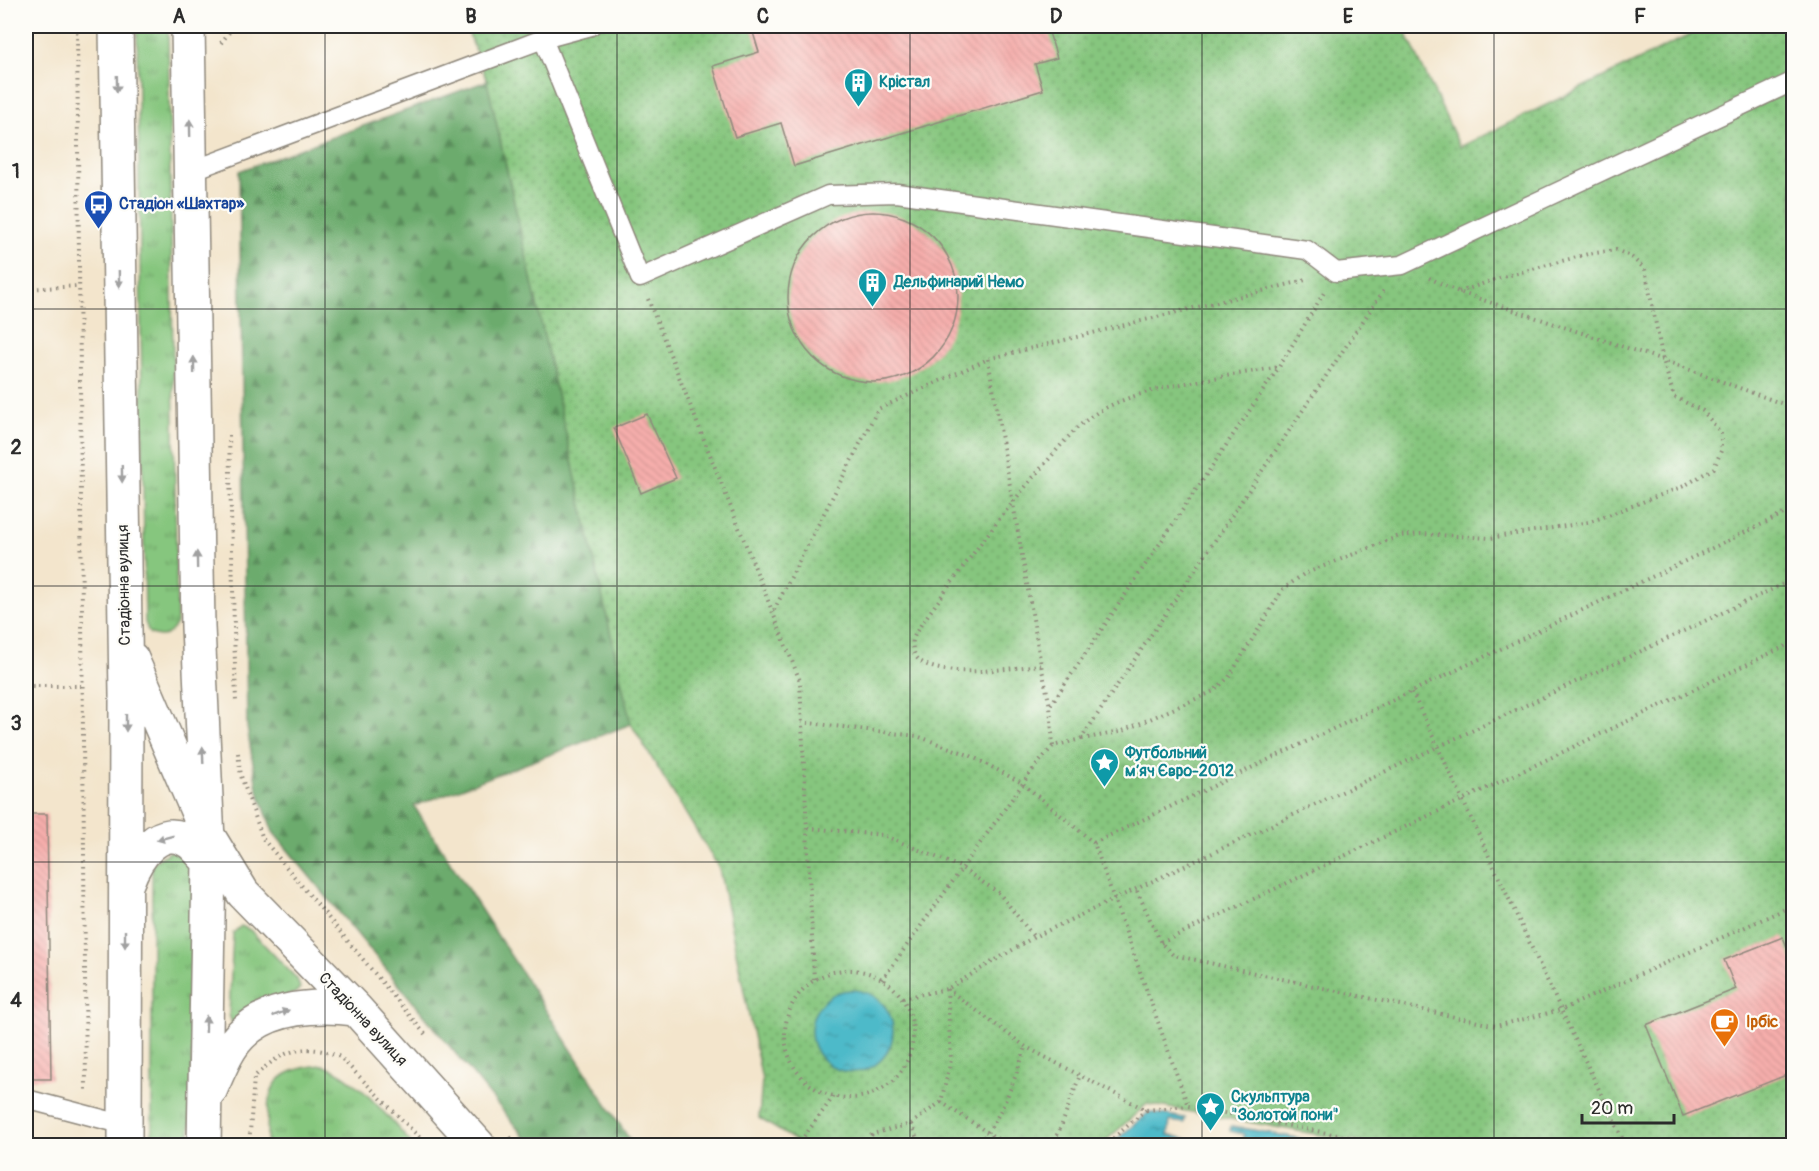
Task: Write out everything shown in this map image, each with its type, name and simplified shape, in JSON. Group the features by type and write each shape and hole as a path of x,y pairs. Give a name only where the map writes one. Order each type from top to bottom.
{"street":[{"name":"Стадіонна вулиця","path":"116,26 125,643 125,1135"},
{"path":"188,26 198,627 208,848 204,1146"},
{"path":"125,643 208,848"},
{"name":"Стадіонна вулиця","path":"125,887 134,862 147,846 161,838 175,836 208,848 243,893 356,1009 491,1137"},
{"path":"205,1101 230,1048 244,1031 266,1018 307,1005 356,1009"}],"lane":[{"path":"190,171 543,39 591,26"},
{"path":"543,39 640,278 828,195 897,193 1307,250 1336,272 1402,265 1794,81"},
{"path":"26,1099 86,1115 125,1135"}],"path":[{"path":"77,26 86,1115"},
{"path":"220,43 234,26"},
{"path":"220,34 221,55"},
{"path":"882,980 960,867 1053,746 1120,732 1214,691 1229,677 1282,589 1304,574 1399,536 1420,534 1490,538 1590,522 1684,486 1714,468 1721,451 1721,434 1703,411 1674,397 1663,360 1646,269 1630,256 1616,250 1588,254 1498,278 1459,292"},
{"path":"1081,739 1402,265 1459,292 1663,360 1794,408"},
{"path":"774,610 878,409 988,358 1336,272"},
{"path":"1050,706 1279,367 1336,272"},
{"path":"640,278 774,610 800,681 814,980"},
{"path":"26,289 79,286"},
{"path":"988,358 1041,666 1050,706 1053,746"},
{"path":"1041,666 946,672 926,667 915,655 913,640 922,623 1013,501 1072,433 1098,412 1131,398 1167,388 1279,367"},
{"path":"229,425 236,710"},
{"path":"1094,843 1794,509"},
{"path":"903,998 947,989 1034,937 1137,891 1794,579"},
{"path":"1161,943 1794,642"},
{"path":"26,686 81,686"},
{"path":"1412,692 1436,748 1626,1146"},
{"path":"801,722 917,736 969,755 1023,783 1094,843 1188,1106"},
{"path":"237,746 241,776 263,839 428,1037"},
{"path":"808,828 883,834 960,867 999,892 1034,937"},
{"path":"1137,891 1161,943 1173,955 1496,1026 1560,1010 1794,905"},
{"path":"837,970 858,970 882,980 903,998 911,1018 913,1036 908,1059 895,1079 880,1090 861,1097 834,1096 816,1088 800,1074 789,1056 785,1036 788,1016 797,997 814,980 837,970"},
{"path":"947,989 1026,1047 1146,1110 1188,1106 1394,1146"},
{"path":"865,1146 872,1134 911,1124 940,1102 951,1060 947,989"},
{"path":"975,1146 988,1133 1006,1099 1026,1047"},
{"path":"249,1146 254,1077 282,1054 304,1049 322,1049 340,1057 428,1146"},
{"path":"1051,1146 1061,1127 1080,1075"},
{"path":"797,1146 834,1096"},
{"path":"940,1102 1008,1146"},
{"path":"1104,1146 1146,1110"},
{"path":"911,1124 920,1146"},
{"path":"491,1137 518,1146"}],"green space":[{"path":"137,26 168,26 177,623 172,631 162,636 149,633 145,622"},
{"path":"466,26 1403,26 1460,147 1708,26 1793,26 1793,1145 1377,1145 1147,1104 1101,1145 804,1146 759,1118 762,1080 719,868 631,724 487,81"},
{"path":"487,81 631,724 414,806 633,1145 531,1145 273,832 257,788 247,727 239,171"},
{"path":"171,851 186,856 195,872 190,1145 152,1145 152,863"},
{"path":"241,926 250,930 297,979 300,988 295,993 264,1004 232,1023 229,1015 233,933"},
{"path":"323,1065 349,1079 361,1089 413,1145 267,1145 269,1099 273,1088 289,1073"}],"water":[{"path":"844,990 860,990 875,997 886,1008 893,1023 890,1047 881,1060 860,1072 844,1072 829,1065 818,1054 811,1039 811,1023 818,1008 829,997"},
{"path":"1149,1112 1185,1118 1184,1123 1170,1121 1168,1135 1192,1140 1193,1145 1110,1145"},
{"path":"1231,1126 1336,1145 1242,1145 1244,1134 1230,1131"}],"building":[{"name":"Крістал","path":"751,26 1047,26 1057,58 1035,64 1043,90 794,166 781,123 735,137 713,66 759,52"},
{"name":"Дельфинарий Немо","path":"873,212 890,213 906,218 933,237 952,264 957,280 957,314 952,330 933,357 906,376 890,381 873,382 856,381 840,376 813,357 794,330 789,314 788,297 789,280 794,264 813,237 840,218 856,213"},
{"path":"647,414 676,478 641,493 614,428"},
{"path":"26,814 47,814 51,1079 26,1079"},
{"name":"Ірбіс","path":"1783,937 1794,964 1794,1072 1683,1116 1646,1025 1736,989 1724,960"}],"place":[{"name":"Крістал","path":"858,108"},
{"name":"Стадіон «Шахтар»","path":"98,230"},
{"name":"Дельфинарий Немо","path":"873,308"},
{"name":"Футбольний мʼяч Євро-2012","path":"1104,788"},
{"name":"Ірбіс","path":"1725,1048"},
{"name":"Скульптура \"Золотой пони\"","path":"1210,1132"}]}
